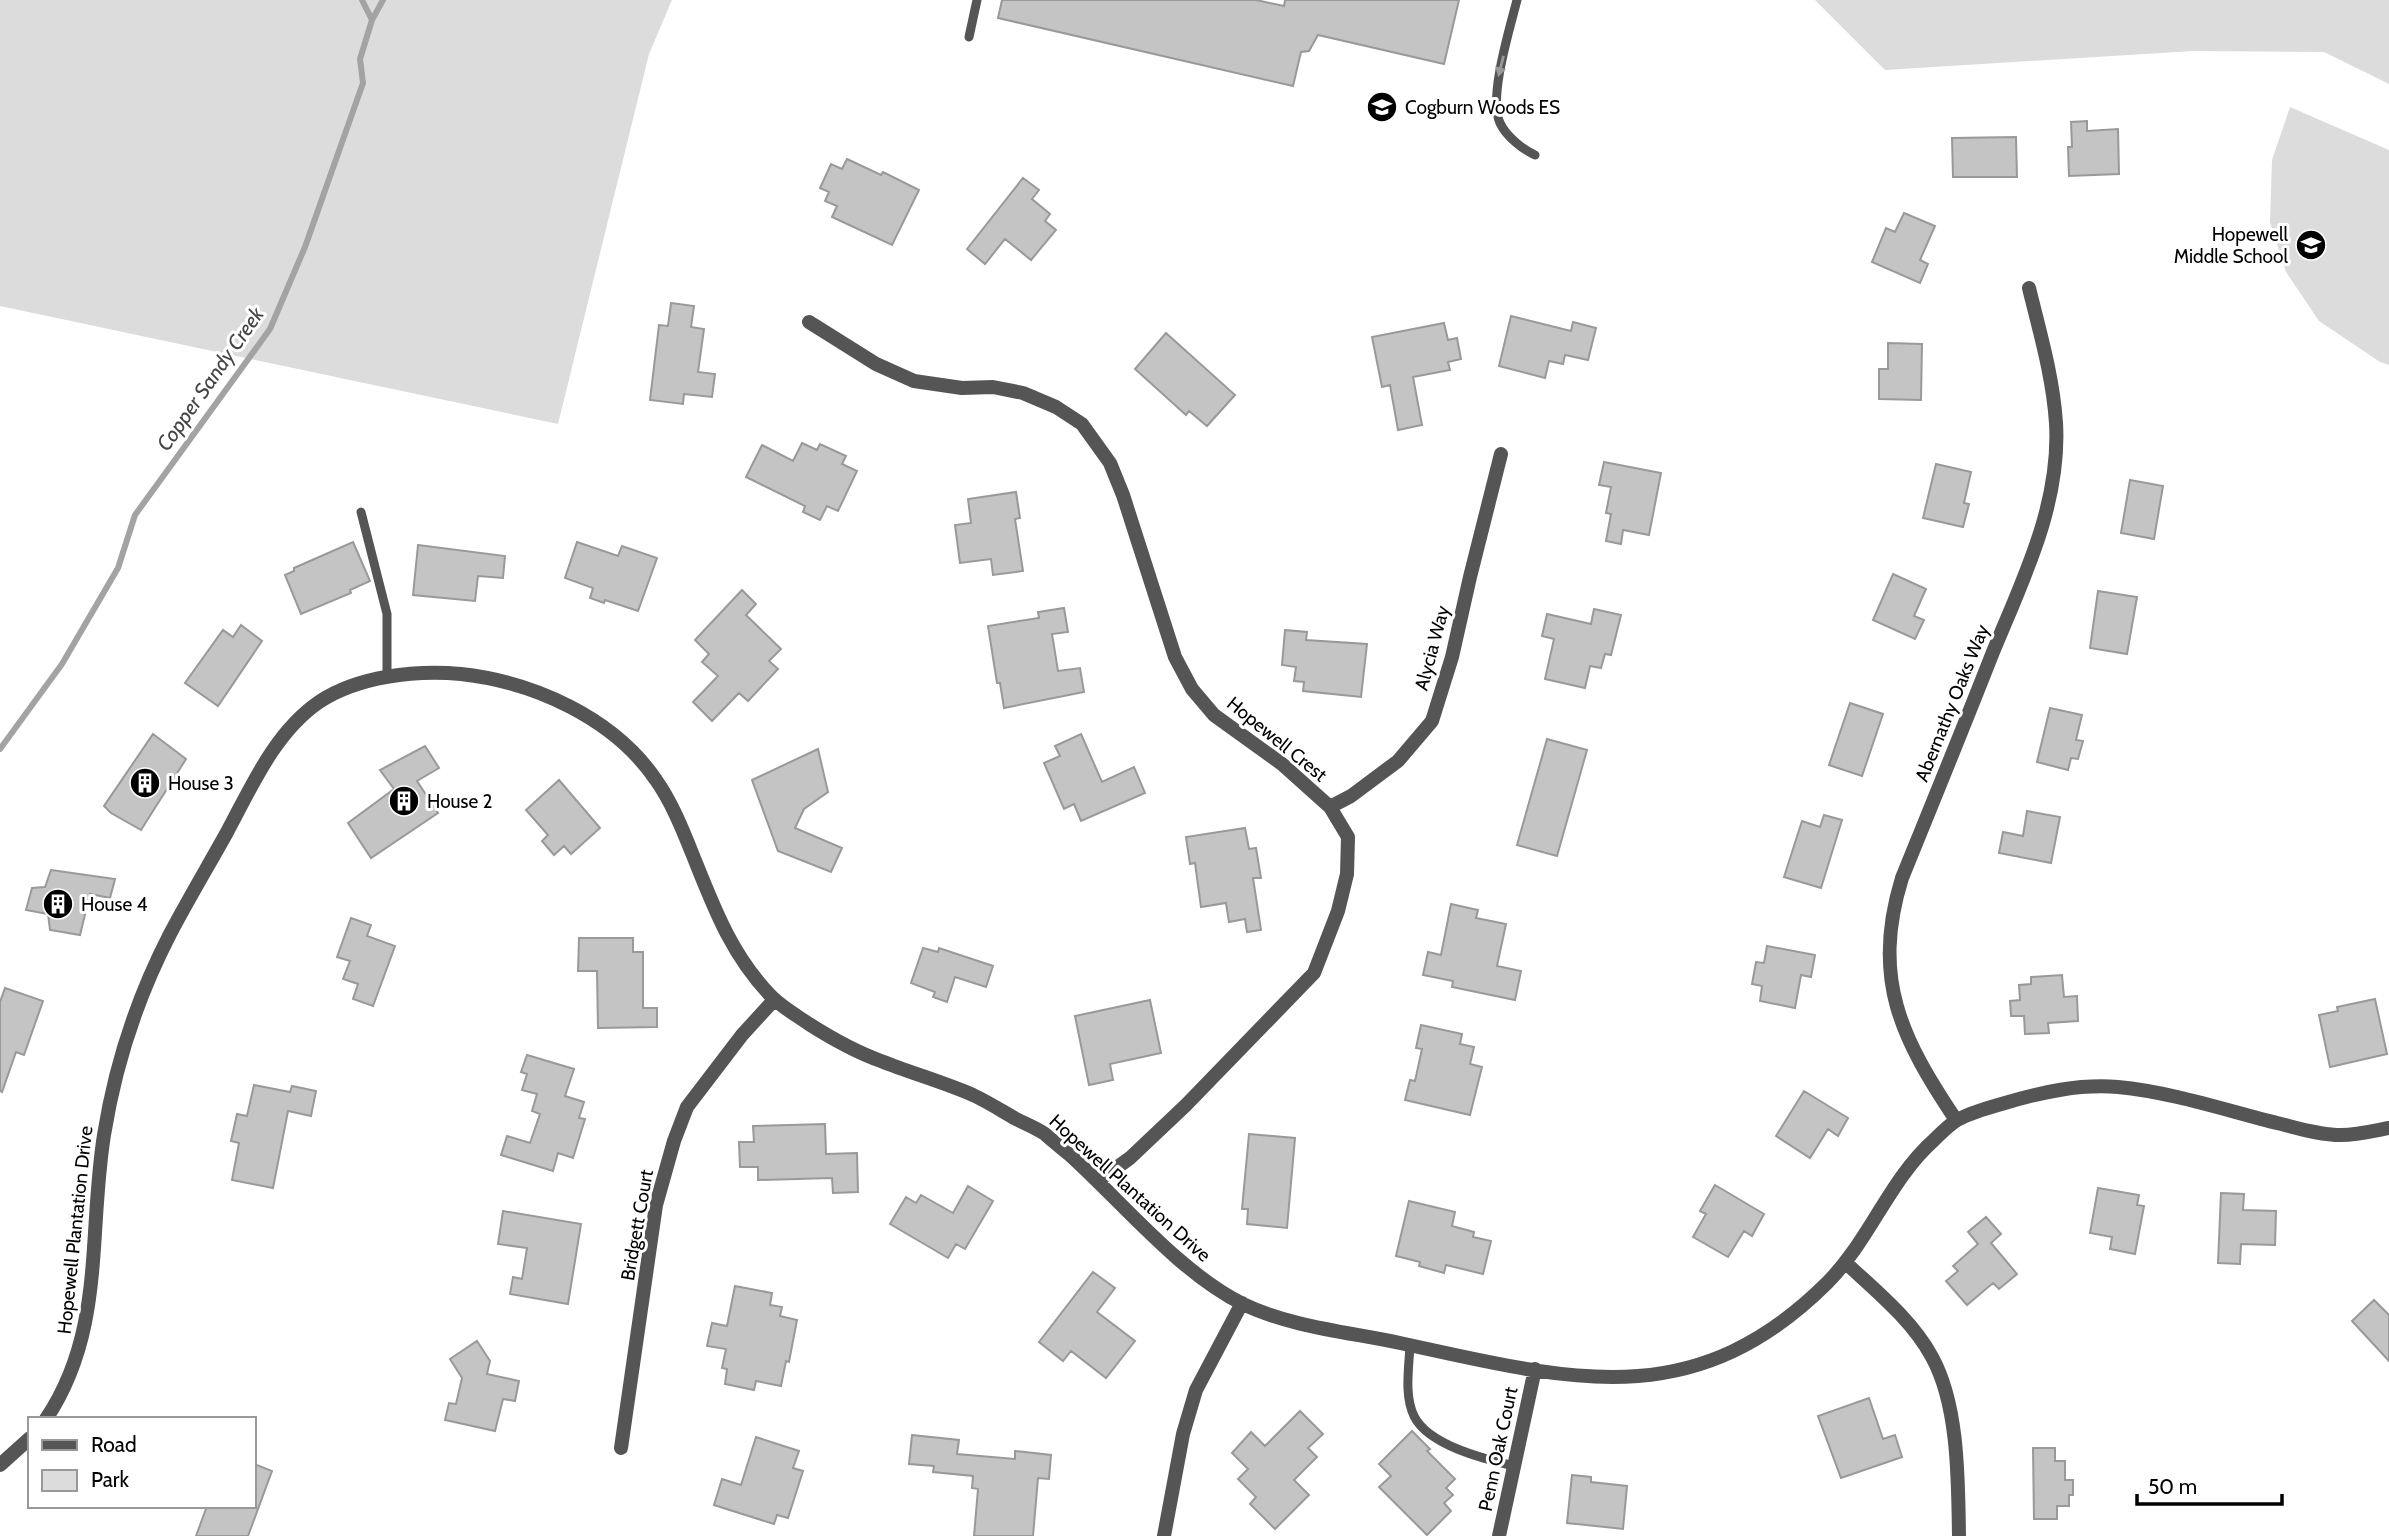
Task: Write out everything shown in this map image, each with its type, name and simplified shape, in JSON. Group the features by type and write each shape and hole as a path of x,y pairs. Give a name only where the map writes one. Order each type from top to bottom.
{"street":[{"name":"Abernathy Oaks Way","path":"1956,1120 1926,1074 1901,1022 1889,966 1889,937 1893,908 1902,878 2029,565 2046,510 2054,463 2056,424 2050,368 2029,288"},
{"name":"Hopewell Crest","path":"809,322 876,364 914,381 962,388 993,387 1023,393 1056,407 1082,424 1110,463 1123,495 1171,645 1192,689 1214,715 1282,764 1330,807 1348,837 1347,874 1338,911 1314,973 1186,1105 1130,1158 1098,1181"},
{"name":"Alycia Way","path":"1330,807 1351,796 1398,761 1432,721 1452,657 1501,454"},
{"name":"Hopewell Plantation Drive","path":"47,1417 66,1387 80,1351 88,1316 97,1181 105,1126 119,1067 135,1015 167,941 268,757 292,727 318,703 350,687 416,674 450,673 484,677 518,686 562,704 598,723 628,747 653,774 667,798 709,899 732,946 774,1000 819,1030 871,1057 971,1094 1046,1134 1190,1269 1242,1303 1301,1323 1535,1369 1620,1378 1649,1377 1706,1364 1732,1353 1783,1321 1846,1263 1915,1157 1956,1120 2054,1090 2096,1086 2154,1092 2319,1133 2348,1135 2389,1128"},
{"name":"Bridgett Court","path":"621,1448 656,1205 674,1141 687,1107 742,1035 774,1000"},
{"path":"1846,1263 1899,1312 1932,1357 1950,1408 1959,1536"},
{"path":"1164,1536 1183,1434 1196,1390 1242,1303"},
{"name":"Penn Oak Court","path":"1499,1536 1535,1369"},
{"path":"0,1465 28,1440"}],"lane":[{"path":"969,37 977,0"},
{"path":"1517,0 1496,86 1499,122 1522,149 1535,155"},
{"path":"361,512 387,614 387,678"},
{"path":"1410,1345 1408,1391 1413,1414 1423,1430 1454,1447 1514,1466"}],"green space":[{"path":"0,0 672,0 649,54 558,424 0,306"},
{"path":"1815,0 2389,0 2389,84 2324,52 2193,51 1885,70"},
{"path":"2290,107 2389,150 2389,365 2380,362 2319,321 2286,272 2270,222 2272,160"}],"building":[{"path":"1002,0 1256,0 1284,6 1285,0 1459,0 1444,64 1318,35 1309,51 1301,52 1293,86 998,18"},
{"path":"2087,121 2087,131 2118,129 2119,174 2069,176 2071,122"},
{"path":"2016,137 2017,177 1953,177 1952,138"},
{"path":"847,159 881,175 883,172 919,190 892,245 832,217 837,206 825,201 829,192 820,188 831,164 842,169"},
{"path":"1023,178 1039,190 1032,199 1050,214 1045,221 1056,230 1031,260 1005,239 985,264 967,249"},
{"path":"1904,213 1935,226 1920,260 1928,264 1920,283 1872,262 1886,228 1895,232"},
{"path":"671,303 694,306 691,327 704,329 698,372 715,374 712,397 684,394 683,404 650,400 659,325 668,326"},
{"path":"1511,316 1571,331 1573,322 1596,328 1588,360 1565,355 1563,364 1549,361 1545,378 1499,366"},
{"path":"1444,323 1448,340 1457,338 1461,359 1448,362 1450,370 1413,377 1422,425 1398,430 1390,385 1382,387 1372,337"},
{"path":"1166,333 1235,395 1207,426 1189,411 1186,415 1135,369"},
{"path":"1888,343 1922,344 1921,400 1879,399 1879,369 1888,369"},
{"path":"802,443 817,450 820,444 846,456 842,464 857,471 838,511 827,506 820,520 803,512 805,506 746,477 762,445 793,461"},
{"path":"1604,462 1661,473 1649,535 1623,530 1621,544 1606,541 1611,514 1606,513 1611,487 1599,485"},
{"path":"1936,464 1971,472 1964,503 1969,504 1963,527 1923,518"},
{"path":"2130,480 2163,486 2154,539 2121,533"},
{"path":"1016,492 1020,518 1015,519 1023,571 993,575 991,559 960,563 955,525 971,523 968,499"},
{"path":"353,542 370,581 350,590 351,593 301,614 285,575 294,571 294,568"},
{"path":"577,542 618,556 622,546 657,558 638,611 590,598 593,588 565,578"},
{"path":"418,545 505,556 503,578 478,576 475,601 413,595"},
{"path":"1893,574 1926,589 1914,616 1924,620 1915,639 1873,620"},
{"path":"742,590 756,604 746,615 781,649 769,661 778,669 748,701 739,693 712,721 693,702 718,676 702,662 709,654 695,640"},
{"path":"2098,591 2137,597 2127,654 2090,648"},
{"path":"1064,608 1068,632 1052,634 1058,671 1080,668 1084,692 1004,708 988,626 1039,618 1038,612"},
{"path":"1594,609 1621,615 1611,655 1605,654 1601,668 1590,666 1585,688 1545,679 1554,639 1542,636 1547,614 1591,624"},
{"path":"241,625 262,641 218,706 185,683 223,630 233,637"},
{"path":"1285,630 1307,632 1306,640 1367,644 1361,697 1303,691 1304,682 1294,681 1296,667 1282,665"},
{"path":"1850,703 1883,714 1862,776 1829,765"},
{"path":"2050,708 2082,715 2076,740 2083,741 2078,759 2071,758 2068,770 2037,762"},
{"name":"House 3","path":"153,734 186,759 141,830 104,806"},
{"path":"1081,734 1102,782 1134,767 1145,793 1081,821 1074,804 1064,809 1044,763 1060,756 1055,746"},
{"path":"1547,739 1587,750 1557,856 1517,845"},
{"name":"House 2","path":"425,746 439,768 417,781 438,813 371,858 348,823 394,789 380,770"},
{"path":"818,749 828,792 804,809 795,828 842,848 831,872 778,851 752,780"},
{"path":"559,780 600,828 571,854 564,846 554,855 542,841 548,835 526,810"},
{"path":"2027,811 2060,817 2051,863 1999,853 2003,832 2023,836"},
{"path":"1824,815 1842,820 1821,888 1784,877 1802,821 1820,827"},
{"path":"1245,828 1249,849 1256,848 1261,878 1253,878 1261,930 1247,932 1245,919 1229,922 1226,903 1201,907 1195,863 1190,864 1186,837"},
{"name":"House 4","path":"51,870 115,879 110,898 90,894 80,935 50,930 48,914 26,910 32,888 45,887"},
{"path":"1451,904 1478,910 1476,918 1506,924 1497,966 1521,971 1515,1000 1452,987 1453,981 1423,975 1428,952 1441,955"},
{"path":"351,918 371,925 367,936 395,946 373,1006 353,999 358,984 343,979 350,961 337,957"},
{"path":"579,938 633,938 633,952 643,952 643,1008 657,1008 657,1027 598,1028 597,971 578,971"},
{"path":"1767,946 1815,955 1811,977 1801,975 1795,1008 1760,1001 1762,986 1752,984 1756,962 1764,963"},
{"path":"923,948 938,952 939,948 993,966 986,987 955,977 947,1002 933,997 935,992 911,983"},
{"path":"2062,975 2064,997 2077,996 2078,1021 2048,1023 2049,1033 2025,1034 2024,1016 2011,1016 2010,1001 2020,1000 2019,985 2031,984 2031,977"},
{"path":"5,988 43,1001 24,1055 16,1052 2,1092 0,1002"},
{"path":"2375,999 2387,1054 2330,1067 2319,1015 2338,1011 2337,1007"},
{"path":"1150,1000 1161,1053 1110,1064 1113,1080 1089,1085 1075,1016"},
{"path":"1421,1025 1462,1034 1460,1044 1474,1047 1470,1064 1482,1067 1470,1115 1405,1100 1410,1080 1415,1081 1422,1049 1416,1048"},
{"path":"527,1055 574,1069 565,1096 584,1102 579,1118 585,1119 573,1158 558,1153 553,1171 501,1155 507,1136 530,1143 540,1114 532,1111 537,1094 522,1090 527,1074 521,1072"},
{"path":"254,1085 290,1092 292,1086 316,1091 311,1116 288,1111 273,1188 232,1180 239,1143 231,1141 237,1114 247,1116"},
{"path":"1804,1091 1848,1118 1838,1136 1828,1129 1810,1158 1776,1136"},
{"path":"825,1124 826,1154 857,1153 858,1192 833,1193 832,1178 758,1180 758,1167 740,1167 739,1142 754,1142 753,1126"},
{"path":"1249,1134 1295,1138 1287,1228 1247,1224 1248,1209 1242,1209"},
{"path":"1715,1185 1764,1214 1752,1236 1744,1231 1728,1257 1693,1237 1706,1214 1700,1211"},
{"path":"968,1186 993,1201 965,1249 956,1244 948,1258 890,1224 906,1197 916,1203 921,1195 953,1213"},
{"path":"2098,1188 2139,1195 2137,1205 2144,1206 2135,1254 2110,1249 2112,1237 2090,1233"},
{"path":"2221,1193 2244,1194 2243,1210 2276,1211 2275,1245 2241,1244 2240,1264 2218,1263"},
{"path":"1409,1201 1455,1212 1452,1226 1474,1232 1473,1237 1491,1241 1483,1274 1446,1265 1444,1273 1419,1266 1420,1262 1396,1256"},
{"path":"503,1211 581,1224 568,1304 510,1294 513,1277 522,1279 527,1248 498,1244"},
{"path":"1986,1217 2001,1234 1991,1243 2017,1274 1999,1289 1993,1283 1967,1305 1946,1281 1958,1271 1953,1266 1978,1244 1968,1232"},
{"path":"1093,1272 1115,1288 1097,1312 1135,1341 1106,1378 1071,1351 1063,1361 1039,1342"},
{"path":"735,1286 772,1293 770,1305 782,1307 780,1316 797,1320 789,1362 786,1361 781,1386 756,1381 754,1390 725,1384 727,1369 722,1368 726,1349 707,1346 712,1323 727,1326"},
{"path":"2374,1300 2389,1315 2389,1361 2352,1321"},
{"path":"477,1341 490,1361 487,1374 519,1381 515,1401 503,1399 495,1431 445,1420 449,1403 456,1404 462,1378 450,1359"},
{"path":"1869,1398 1883,1439 1895,1435 1902,1457 1841,1478 1818,1416"},
{"path":"1300,1411 1323,1434 1308,1448 1317,1457 1294,1480 1309,1495 1275,1529 1250,1504 1256,1497 1238,1479 1248,1469 1232,1453 1251,1432 1265,1446"},
{"path":"1412,1431 1430,1449 1427,1451 1455,1479 1446,1488 1453,1495 1444,1503 1451,1511 1427,1535 1379,1487 1391,1476 1379,1464"},
{"path":"912,1435 959,1440 957,1454 1015,1459 1015,1451 1051,1455 1049,1479 1038,1478 1033,1536 974,1536 978,1489 972,1488 973,1476 933,1472 934,1466 909,1464"},
{"path":"756,1437 799,1451 793,1468 803,1471 788,1518 777,1515 774,1524 714,1505 722,1479 741,1485"},
{"path":"2033,1448 2055,1448 2055,1461 2065,1461 2065,1480 2073,1480 2073,1495 2069,1495 2069,1506 2057,1506 2057,1519 2034,1519"},
{"path":"256,1465 272,1471 248,1536 196,1536 206,1508 256,1508"},
{"path":"1572,1475 1591,1477 1591,1482 1627,1486 1623,1529 1567,1523"}],"waterway":[{"path":"362,0 372,20"},
{"name":"Copper Sandy Creek","path":"0,749 62,664 118,568 135,515 270,329 305,247 363,83 360,59 372,20 383,0"}],"place":[{"name":"Cogburn Woods ES","path":"1382,107"},
{"name":"Hopewell Middle School","path":"2311,245"},
{"name":"House 3","path":"145,783"},
{"name":"House 2","path":"404,801"},
{"name":"House 4","path":"58,904"}]}
